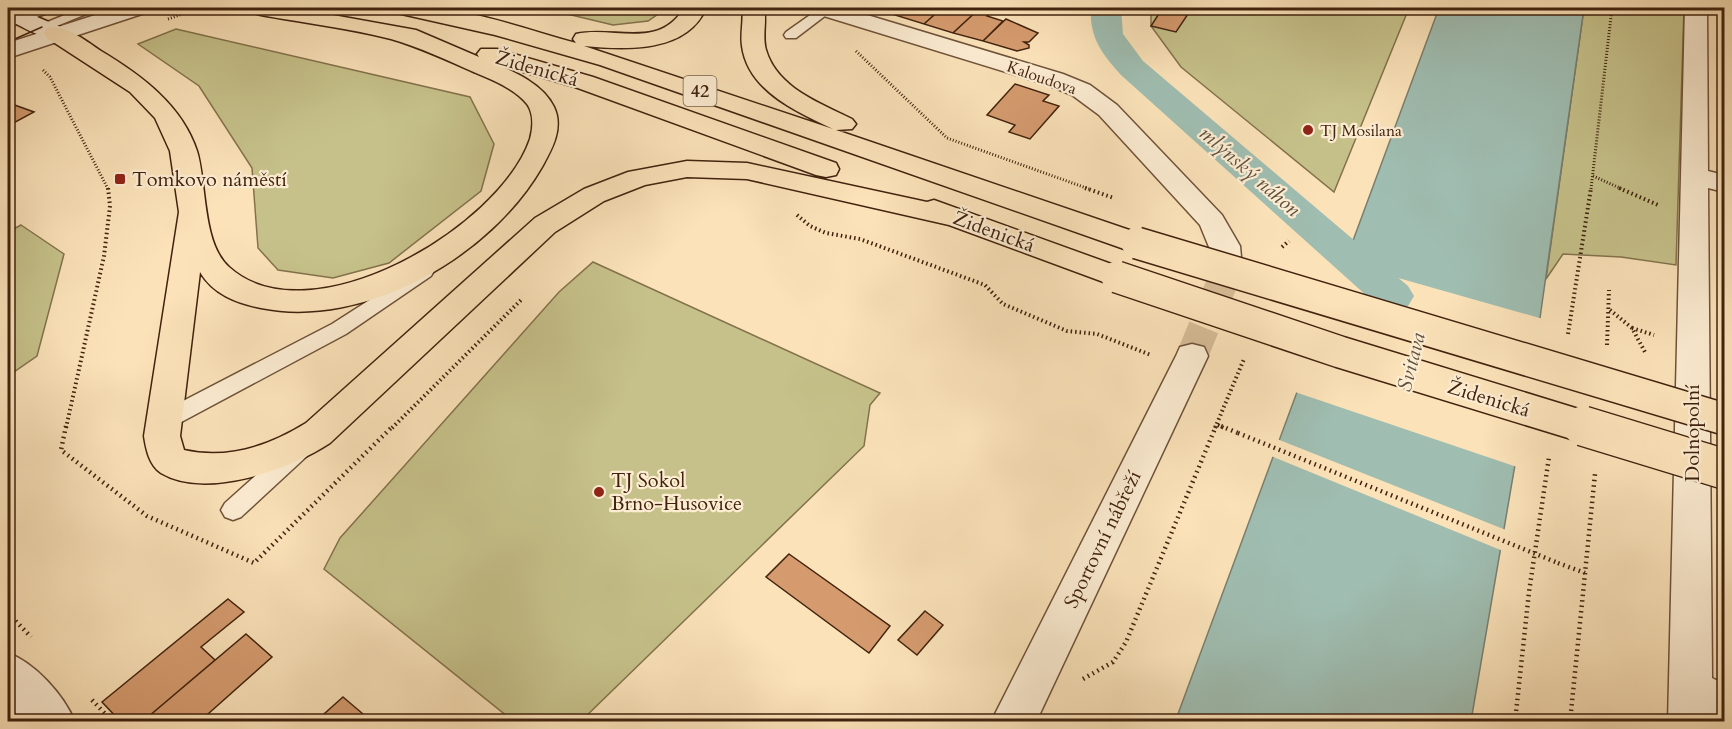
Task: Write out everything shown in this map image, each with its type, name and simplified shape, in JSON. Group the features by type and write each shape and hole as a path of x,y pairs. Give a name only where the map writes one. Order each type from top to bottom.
{"highway":[{"name":"Židenická","path":"261,8 328,19 466,48 574,79 1117,276 1340,352 1725,469"},
{"path":"416,9 612,42 643,40 671,31 690,18 695,8"},
{"path":"753,8 753,47 762,70 773,83 808,106 967,185"},
{"name":"Židenická","path":"416,9 608,60 1137,243 1725,419"},
{"path":"29,20 126,76 161,109 177,133 185,158 193,213 203,251 218,274 231,286 273,300 325,299 375,287 409,272 456,243 499,206 526,173 544,135 544,115 539,102 515,83 396,33"},
{"path":"193,213 162,436 165,453 173,462 218,469 244,465 296,447 318,432 545,225 594,195 638,178 687,169 747,171 955,216"}],"street":[{"path":"8,51 29,20 137,8"},
{"name":"Kaloudova","path":"825,8 1054,78 1081,90 1108,110 1212,221 1225,246 1226,257"},
{"name":"Dolnopolní","path":"1696,8 1695,222 1702,705"},
{"path":"1696,176 1725,184"},
{"name":"Sportovní nábřeží","path":"1013,722 1192,356"},
{"path":"8,673 53,722"}],"lane":[{"path":"29,20 73,8"},
{"path":"29,20 94,8"},
{"path":"791,35 825,8"},
{"path":"164,421 339,329 404,286 456,243"},
{"path":"233,510 318,432"}],"path":[{"path":"168,19 199,8"},
{"path":"1612,8 1593,176 1695,222"},
{"path":"859,19 839,35 947,138 1107,194 1122,203"},
{"path":"1078,681 1113,662 1126,642 1229,399"},
{"path":"1218,425 1585,573"},
{"path":"1570,722 1588,544"}],"shaded area":[{"path":"542,8 667,8 648,21 613,25"},
{"name":"TJ Mosilana","path":"1151,8 1409,8 1334,192 1181,67 1151,26"},
{"path":"1584,8 1684,8 1676,265 1621,257 1563,254 1546,279"},
{"path":"176,29 470,97 494,144 481,191 389,263 333,278 278,270 258,248 252,168 199,86 138,44"},
{"path":"21,225 64,254 37,356 8,376 8,232"},
{"name":"TJ Sokol Brno-Husovice","path":"593,262 880,393 870,405 864,446 581,721 513,721 324,569 340,538 559,292"}],"water":[{"name":"Svitava","path":"1439,8 1584,8 1539,325 1471,721 1175,722"}],"pier":[{"path":"1342,262 1543,319 1517,467 1295,392"},
{"path":"1277,439 1506,530 1503,551 1271,456"}],"building":[{"path":"871,8 903,8 895,15"},
{"path":"903,8 942,8 924,24 895,15"},
{"path":"942,8 980,8 953,33 924,24"},
{"path":"980,8 1003,8 995,9 987,16 1003,21 983,41 953,33"},
{"path":"1156,8 1192,8 1176,32 1151,26 1162,9"},
{"path":"1006,19 1038,33 1029,42 1024,42 1029,45 1029,48 1017,51 983,41"},
{"path":"1015,84 1049,95 1043,101 1059,106 1030,139 1009,132 1015,125 987,115"},
{"path":"9,103 34,112 8,126"},
{"path":"789,554 890,626 869,653 766,577"},
{"path":"228,599 244,612 201,647 215,660 142,722 121,722 102,702"},
{"path":"925,611 943,625 917,655 898,640"},
{"path":"246,634 272,657 208,714 216,722 142,722"},
{"path":"343,697 363,714 355,722 315,722"}],"waterway":[{"name":"mlýnský náhon","path":"1106,8 1106,27 1110,41 1132,68 1393,296"}],"tunnel":[{"path":"1192,356 1222,283 1226,257"}],"tram line":[{"path":"8,42 42,27"}],"place":[{"name":"TJ Mosilana","path":"1308,130"},
{"name":"Tomkovo náměstí","path":"120,179"},
{"name":"TJ Sokol Brno-Husovice","path":"599,492"}]}
